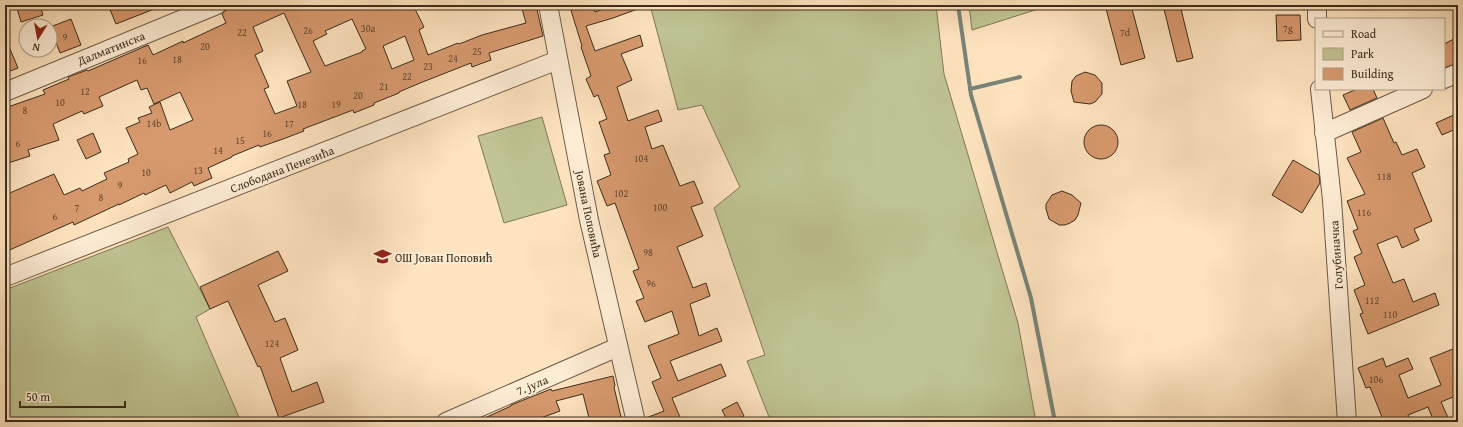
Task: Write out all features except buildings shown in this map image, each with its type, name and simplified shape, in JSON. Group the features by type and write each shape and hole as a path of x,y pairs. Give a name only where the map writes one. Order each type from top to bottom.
{"street":[{"name":"Далматинска","path":"5,92 216,5"},
{"name":"Јована Поповића","path":"548,5 589,220 636,422"},
{"path":"1317,5 1317,18"},
{"name":"Слободана Пенезића","path":"5,278 558,60"},
{"path":"1445,79 1458,73"},
{"name":"Голубиначка","path":"1320,90 1332,200 1347,422"},
{"path":"1324,134 1421,90"},
{"name":"7. јула","path":"446,422 618,347"}],"green space":[{"path":"650,5 936,5 944,74 1018,323 1036,422 771,422 747,361 765,355 714,208 740,187 702,105 678,110"},
{"path":"969,5 1051,5 972,30"},
{"path":"542,117 567,205 504,223 478,136"},
{"path":"168,227 210,309 196,317 241,422 12,422 5,410 5,290"}],"waterway":[{"path":"958,5 971,95 1031,298 1055,422"},
{"path":"970,89 1020,77"}],"place":[{"name":"ОШ Јован Поповић","path":"382,257"}]}
